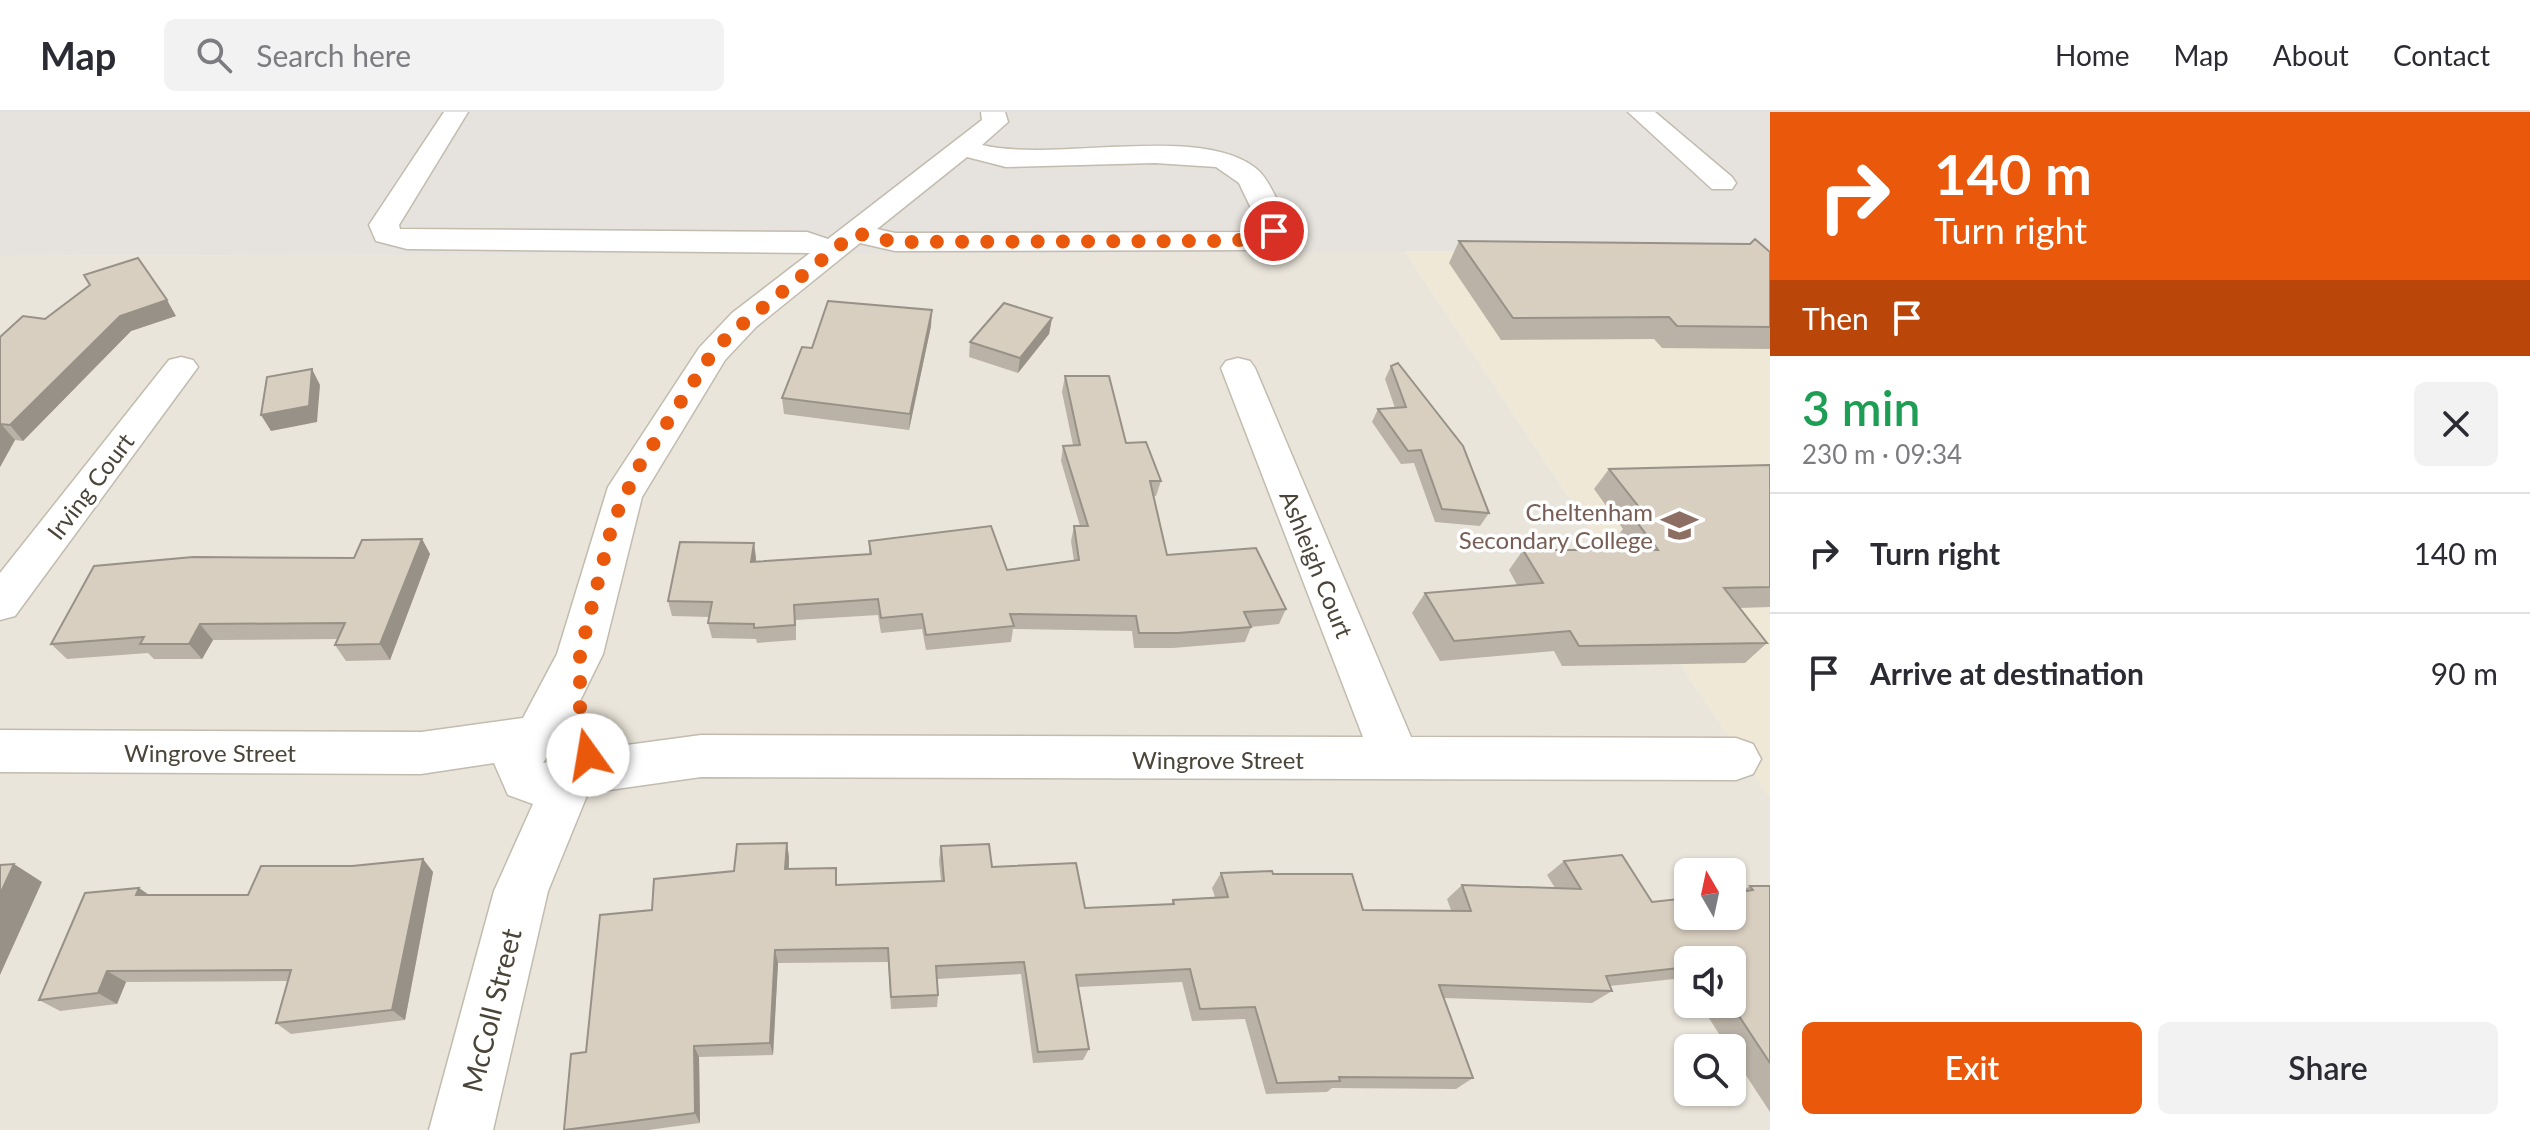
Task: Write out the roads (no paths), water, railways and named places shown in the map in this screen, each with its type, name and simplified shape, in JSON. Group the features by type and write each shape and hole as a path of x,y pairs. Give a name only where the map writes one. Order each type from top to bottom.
{"street":[{"path":"456,112 384,225 386,235 407,240 1220,241 1262,239 1274,231 1274,225 1250,178 1223,159 1155,155 1006,159 961,148"},
{"name":"McColl Street","path":"461,1130 613,522 638,468 711,355 729,335 995,122 993,112"},
{"path":"1640,112 1722,183"},
{"name":"Irving Court","path":"0,604 181,367"},
{"name":"Ashleigh Court","path":"1238,368 1396,760"},
{"name":"Wingrove Street","path":"0,751 1396,760 1736,759"}],"place":[{"name":"Cheltenham Secondary College","path":"1679,525"}]}
